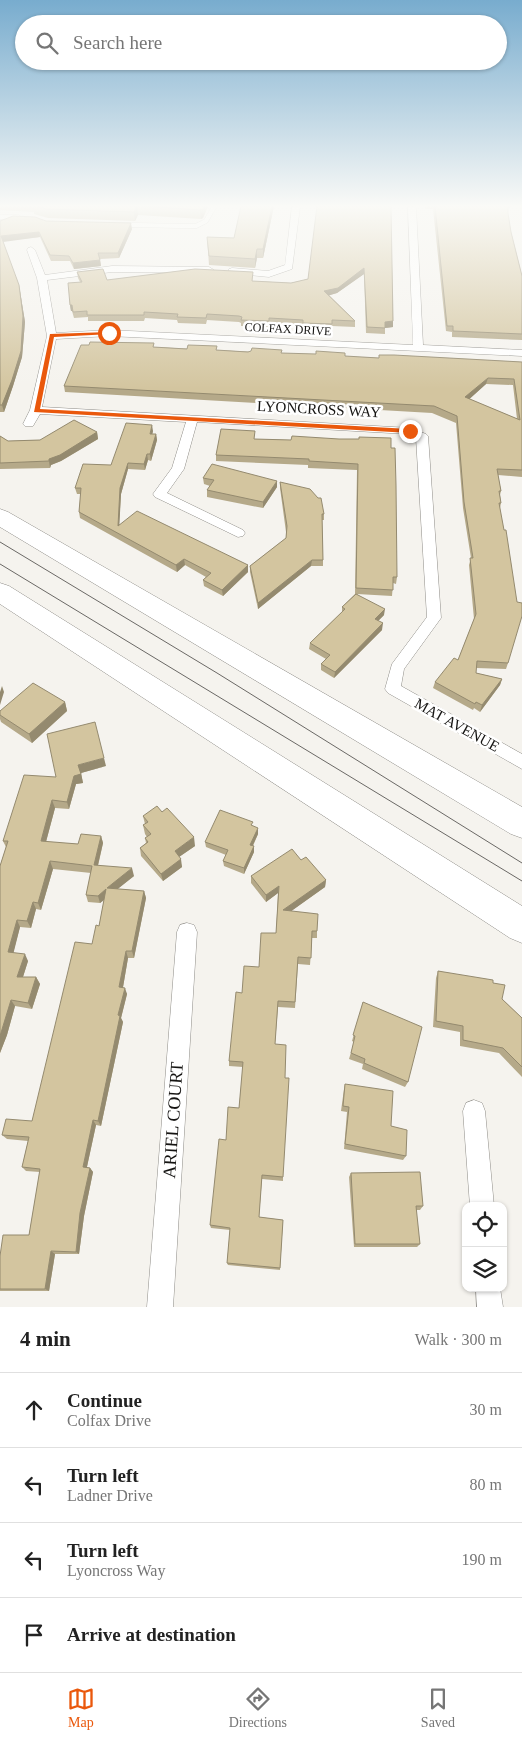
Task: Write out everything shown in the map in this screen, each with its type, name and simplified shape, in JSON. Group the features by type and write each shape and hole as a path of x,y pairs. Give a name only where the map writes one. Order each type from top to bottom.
{"highway":[{"path":"0,517 522,824"},
{"path":"0,592 522,926"}],"street":[{"path":"29,424 36,410 52,336 42,278 38,268"},
{"path":"42,278 112,269 269,274 286,268"},
{"path":"415,268 418,348"},
{"name":"COLFAX DRIVE","path":"52,336 109,333 522,353"},
{"name":"LYONCROSS WAY","path":"36,410 410,431 422,436 434,618 397,668 393,689"},
{"path":"194,418 178,469 159,494 238,533"},
{"name":"MAT AVENUE","path":"393,689 522,762"},
{"name":"ARIEL COURT","path":"160,1307 187,932"},
{"path":"474,1111 482,1202"},
{"path":"488,1292 490,1307"}],"building":[{"path":"0,268 13,268 19,285 23,316 21,351 12,380 2,405 0,405"},
{"path":"309,268 392,268 393,321 385,322 385,328 367,327 364,268 338,288 324,291 355,321 332,320 332,324 303,323 303,320 269,318 269,321 241,320 242,317 239,316 207,314 206,318 177,317 178,314 144,312 144,315 87,315 87,311 73,312 72,305 70,305 68,283 82,282 77,272 103,269 107,280 195,269 253,272 252,281 291,283 308,279"},
{"path":"441,268 520,268 522,276 522,334 453,331 453,326 447,326"},
{"path":"90,342 154,343 153,347 187,349 188,345 217,346 216,350 248,352 252,348 282,350 281,353 316,354 316,351 345,353 345,356 379,358 379,355 394,355 522,362 522,470 497,469 501,491 499,491 501,503 499,503 504,530 506,530 517,602 522,603 522,616 508,663 477,661 476,673 502,679 482,705 476,702 475,704 435,682 454,658 458,660 476,614 470,558 473,558 464,502 457,416 434,406 64,386 81,345 89,345","holes":["488,378 514,379 520,420 465,397"]},
{"path":"74,420 97,432 60,455 49,459 49,461 0,463 0,436 8,441 40,440"},
{"path":"126,423 152,425 150,434 156,434 150,454 147,454 144,464 128,463 120,488 118,526 137,511 248,565 222,590 203,580 211,573 184,559 176,565 79,512 81,488 75,488 83,464 111,465"},
{"path":"221,429 255,431 254,439 291,440 292,436 339,439 359,439 359,437 391,438 391,448 395,448 396,485 397,577 393,577 393,590 356,588 358,464 309,461 309,459 216,455"},
{"path":"212,464 277,481 263,502 207,490 214,480 203,478"},
{"path":"280,482 310,489 318,498 321,498 324,514 322,514 323,560 312,560 258,603 250,566 286,538 287,526"},
{"path":"356,594 385,609 375,619 383,623 335,672 321,664 330,655 310,643 345,609 342,607"},
{"path":"33,683 65,702 29,734 0,715 0,711"},
{"path":"95,722 104,758 78,765 81,774 74,776 67,802 52,800 41,841 78,844 81,834 101,836 94,865 132,868 107,888 144,891 132,951 126,951 119,987 125,988 98,1121 93,1120 83,1167 90,1168 80,1213 76,1252 51,1251 45,1289 0,1289 0,1256 3,1235 29,1235 40,1169 22,1167 29,1137 2,1135 6,1119 32,1121 75,942 92,944 96,925 99,926 106,889 98,896 86,895 92,866 50,861 38,903 33,902 27,921 17,920 8,952 25,954 17,977 36,977 28,1003 11,1000 0,1036 0,866 8,841 3,841 24,775 56,777 47,734"},
{"path":"157,806 162,812 167,808 194,837 175,851 181,859 161,874 140,848 148,842 145,838 151,834 143,825 148,822 143,816"},
{"path":"220,810 253,822 251,825 258,828 250,845 254,846 244,868 223,861 228,850 205,842"},
{"path":"292,849 301,860 306,857 326,880 283,910 318,914 317,931 312,931 311,958 298,957 295,1002 278,1001 275,1044 286,1045 285,1078 289,1078 283,1177 262,1175 259,1217 283,1220 280,1268 227,1263 230,1228 210,1225 219,1139 226,1140 228,1107 239,1108 243,1062 229,1061 236,992 242,993 244,966 259,967 261,933 276,933 279,886 266,895 251,876"},
{"path":"438,971 493,980 493,983 505,985 502,999 522,1018 522,1067 503,1048 463,1040 463,1026 436,1021"},
{"path":"363,1002 422,1027 408,1082 364,1063 365,1059 351,1053 355,1036 353,1035"},
{"path":"345,1084 393,1091 391,1126 407,1130 406,1156 345,1144 349,1107 343,1106"},
{"path":"420,1172 423,1206 416,1206 420,1244 355,1244 351,1173"}],"tram line":[{"path":"0,542 217,673 522,863"},
{"path":"0,564 522,881"}],"route":[{"path":"109,333 52,336 36,410 410,431"}]}
